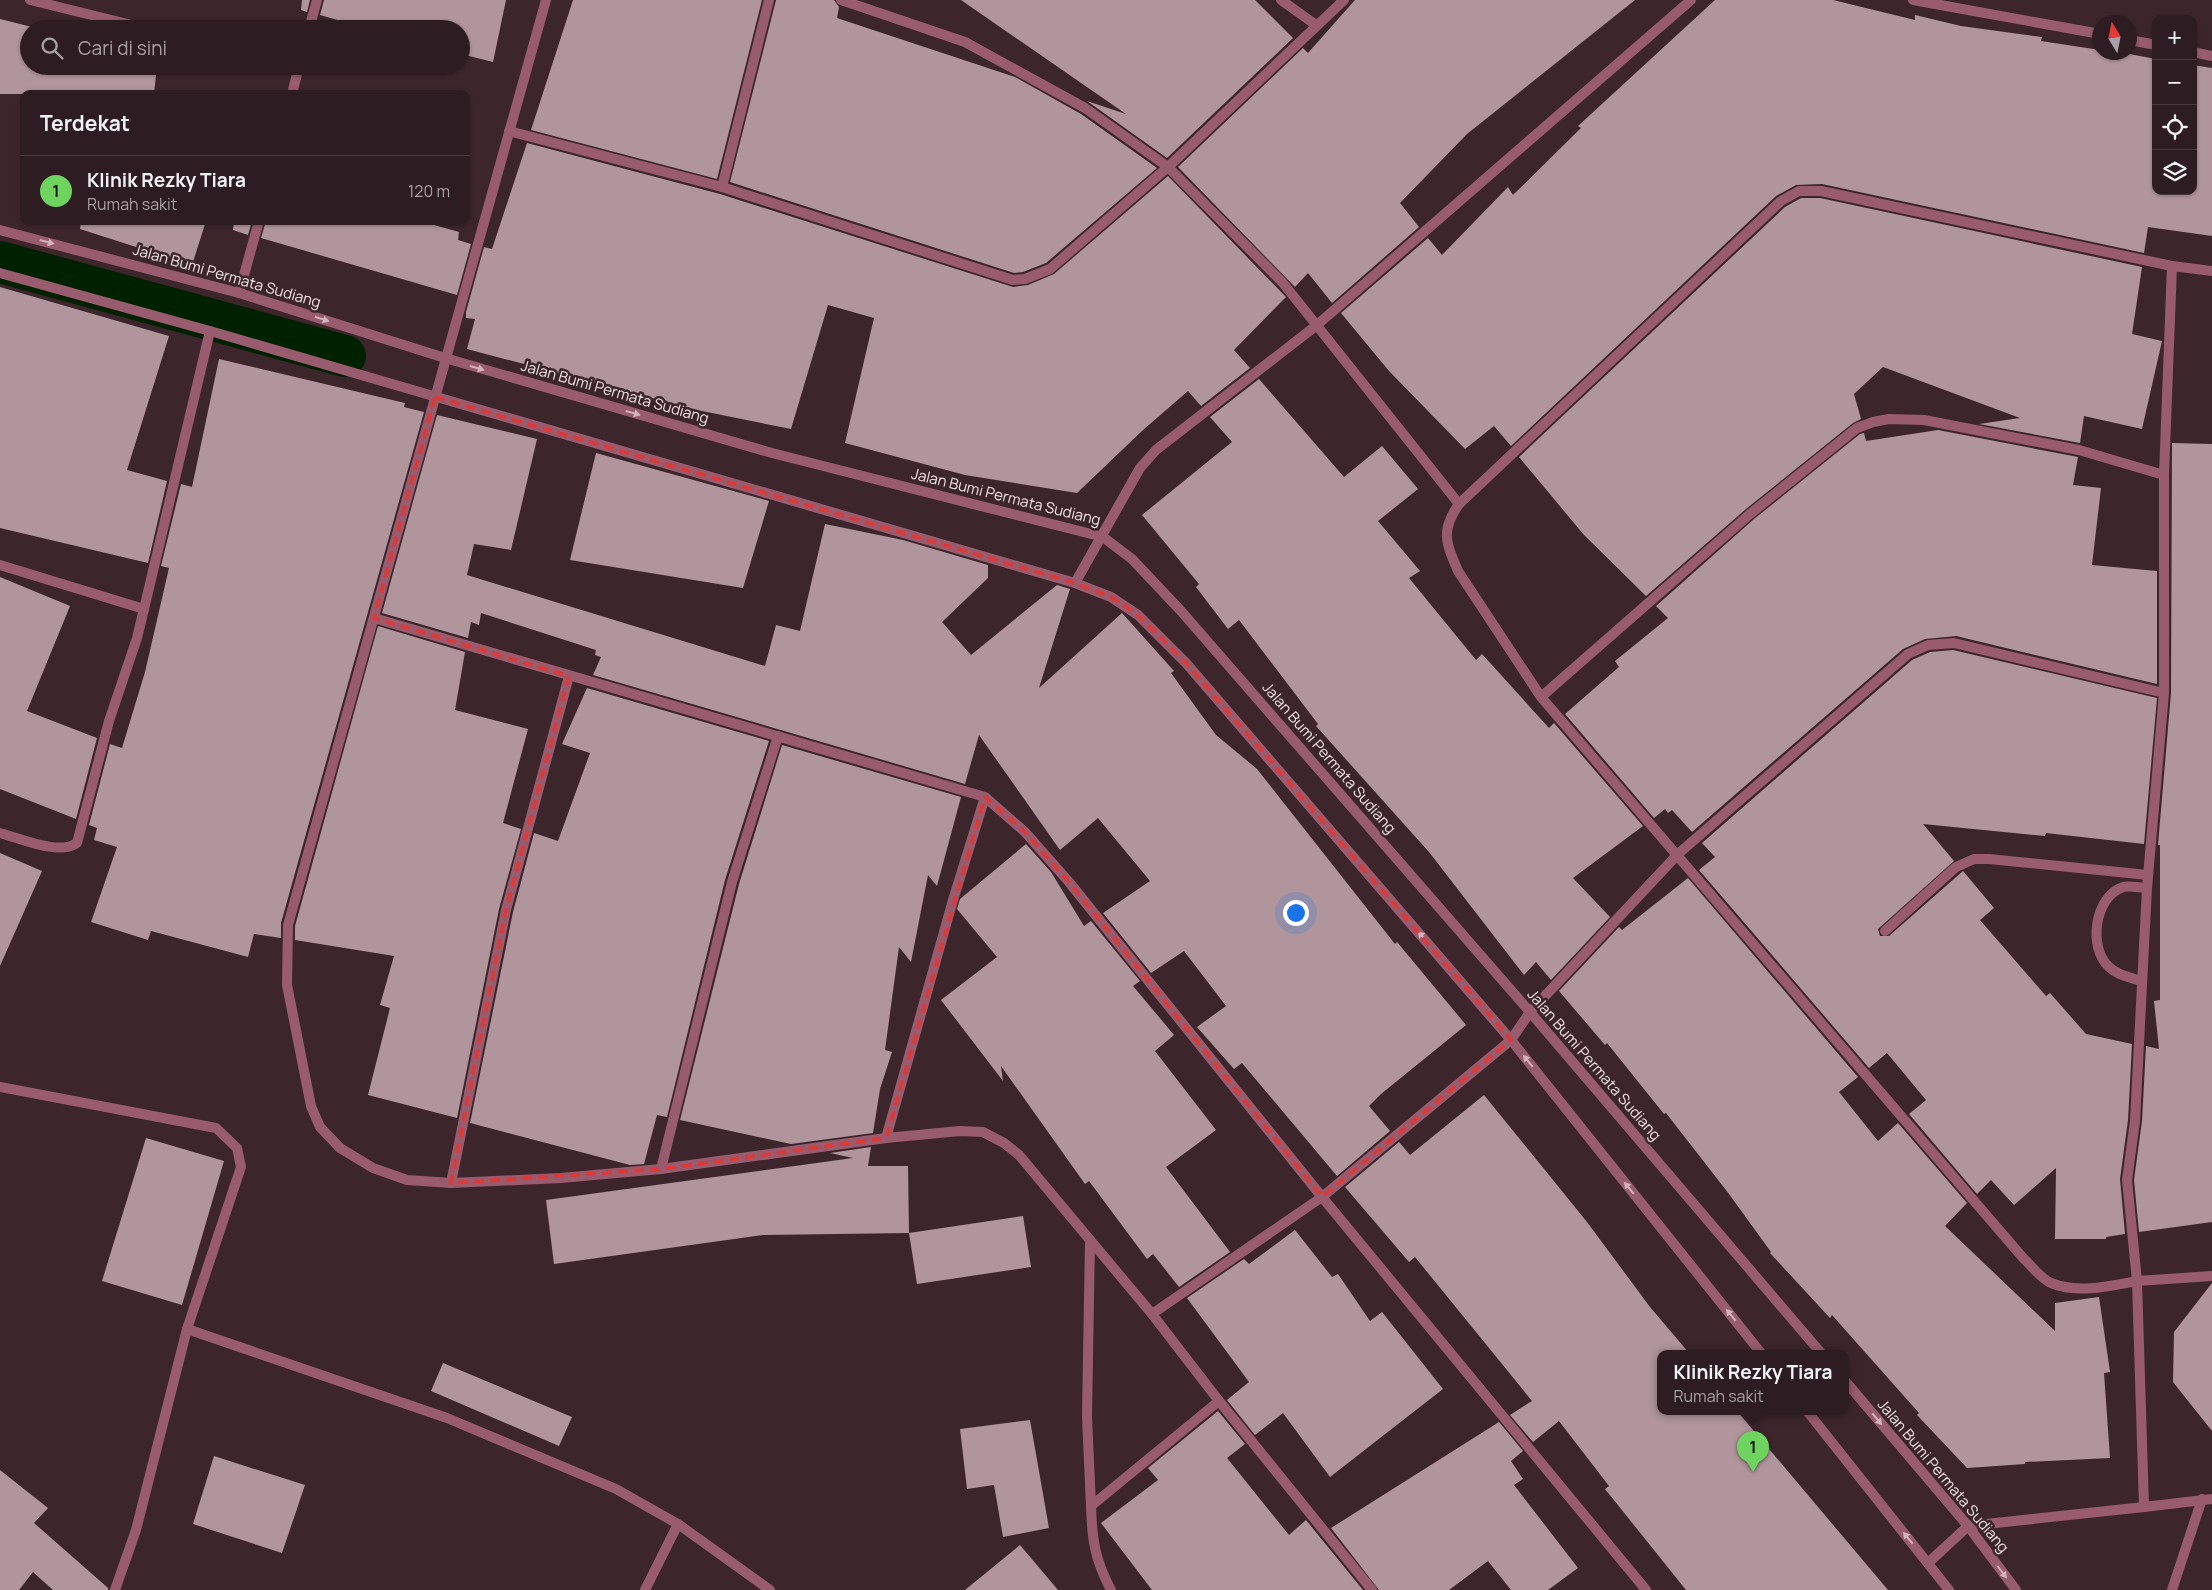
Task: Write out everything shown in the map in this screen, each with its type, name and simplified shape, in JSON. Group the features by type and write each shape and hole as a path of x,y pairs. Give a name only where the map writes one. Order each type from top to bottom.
{"street":[{"path":"30,0 111,20"},
{"path":"312,20 318,0"},
{"path":"546,0 288,925 287,985 308,1097 320,1128 340,1148 373,1168 407,1180 451,1183 561,1178 661,1169 886,1138 960,1131 983,1132 1004,1143 1019,1155 1152,1314 1219,1401 1372,1590"},
{"path":"722,187 769,0"},
{"path":"841,0 965,42 1086,108 1168,167 1284,283 1458,504"},
{"path":"1281,0 1316,25"},
{"path":"509,131 722,187 1013,280 1026,279 1050,269 1168,167 1344,0"},
{"path":"1075,583 1103,537 1140,468 1156,450 1317,325 1691,0"},
{"path":"1913,0 2092,33"},
{"path":"2137,41 2152,44"},
{"path":"2197,53 2212,56"},
{"path":"293,90 297,75"},
{"path":"2212,271 2172,266 1821,191 1799,191 1781,201 1458,504 1449,518 1446,532 1458,571 1541,697 1678,854 2024,1259 2050,1282 2068,1286 2093,1288 2137,1281 2212,1276"},
{"path":"239,293 258,225"},
{"name":"Jalan Bumi Permata Sudiang","path":"0,230 239,293 445,358 772,454 1103,537 1132,559 1181,611 1530,1012 1818,1350"},
{"path":"2144,1507 2137,1281 2127,1180 2135,1121 2146,888 2164,693 2164,475 2172,266"},
{"path":"0,273 210,331 1075,583 1111,597 1138,615 1186,663 1511,1040 1759,1350"},
{"path":"0,833 54,848 69,848 77,843 109,721 137,638 210,331"},
{"path":"1541,697 1750,514 1857,428 1888,419 1924,420 2080,450 2164,475"},
{"path":"0,565 144,610"},
{"path":"374,618 986,797 1026,832 1070,882 1322,1197 1646,1590"},
{"path":"1152,1314 1322,1197 1511,1040 1530,1012 1678,854 1908,654 1928,645 1954,643 2164,693"},
{"path":"451,1183 506,910 569,676"},
{"path":"661,1169 732,882 778,736"},
{"path":"886,1138 953,900 986,797"},
{"path":"1885,931 1956,867 1974,859 2148,875"},
{"path":"2141,981 2120,975 2108,966 2100,953 2097,936 2098,917 2108,896 2124,887 2146,888"},
{"path":"0,1087 216,1128 237,1148 241,1167 187,1329 136,1530 115,1590"},
{"path":"1090,1240 1087,1417 1093,1546 1102,1573 1111,1590"},
{"path":"187,1329 447,1418 616,1489 678,1524 770,1590"},
{"name":"Jalan Bumi Permata Sudiang","path":"1849,1386 1968,1526 2016,1590"},
{"path":"1092,1506 1219,1401"},
{"path":"1810,1415 1949,1590"},
{"path":"1928,1563 1968,1526 2207,1499 2172,1590"},
{"path":"645,1590 678,1524"}],"highlighted area":[{"path":"435,397 1075,583 1111,597 1138,615 1186,663 1511,1040 1322,1197 1069,882 1025,832 985,797 886,1138 661,1169 451,1183 506,910 569,676 374,618"}],"building":[{"path":"302,0 310,0 307,12 301,10"},
{"path":"324,0 506,0 493,62 470,56 470,20 338,20 320,15"},
{"path":"573,0 762,0 717,179 531,130"},
{"path":"776,0 834,0 839,7 837,18 1015,77 1081,114 1157,168 1046,263 1023,272 1014,273 730,182"},
{"path":"961,0 1255,0 1293,38 1167,158 1087,101 1126,114"},
{"path":"1355,0 1635,0 1467,134 1400,203 1419,227 1332,303 1308,273 1295,287 1178,167 1303,48 1308,53"},
{"path":"1715,0 1833,0 1915,20 1915,15 1961,26 2042,37 2041,41 2092,49 2092,60 2137,60 2137,56 2152,58 2152,195 2197,195 2197,66 2212,68 2212,236 2148,227 2144,253 1822,184 1796,185 1776,196 1511,446 1494,426 1465,449 1389,371 1341,313 1428,238 1442,255 1508,187 1513,195 1581,128 1578,126"},
{"path":"0,19 20,24 20,75 156,75 154,90 20,90 20,94 0,94"},
{"path":"527,143 720,194 1013,287 1028,285 1054,274 1168,176 1286,297 1234,350 1250,368 1201,406 1188,391 1143,430 1077,493 965,475 845,443 874,318 828,305 791,429 697,410 467,349 475,319 466,318 466,312 484,247 492,249"},
{"path":"1801,198 1820,198 2142,267 2132,334 2162,341 2142,429 2084,416 2080,443 1979,424 2020,418 1883,367 1854,394 1861,419 1853,423 1746,509 1646,596 1584,535 1519,457 1785,207"},
{"path":"80,225 205,225 192,265 80,229"},
{"path":"234,225 251,225 248,235 233,230"},
{"path":"265,225 434,225 459,232 458,240 471,244 457,295 261,238"},
{"path":"0,287 169,336 127,470 167,481 148,563 0,528"},
{"path":"219,359 405,403 404,407 424,412 281,923 281,938 254,934 248,957 151,931 148,940 91,922 117,847 94,840 97,828 89,825 110,744 122,748 145,672 169,568 161,566 181,484 192,487"},
{"path":"1259,379 1344,477 1382,446 1418,489 1378,521 1420,571 1409,578 1476,660 1482,654 1549,728 1554,723 1643,826 1573,878 1610,917 1551,980 1536,962 1524,975 1429,852 1316,726 1318,724 1239,620 1228,629 1196,587 1199,584 1142,515 1232,442 1210,417"},
{"path":"437,415 537,439 511,550 474,544 467,575 765,666 776,625 800,631 825,524 903,540 988,565 988,578 942,622 971,655 1057,585 1070,589 1039,688 1122,613 1174,671 1171,673 1216,735 1257,769 1395,944 1397,942 1466,1025 1381,1094 1369,1106 1390,1131 1337,1176 1242,1063 1234,1069 1197,1027 1226,1006 1184,951 1151,973 1103,913 1150,881 1098,818 1060,850 979,735 965,784 593,675 601,657 595,655 596,650 481,613 479,625 471,622 468,638 382,613"},
{"path":"1938,430 2078,457 2073,485 2101,488 2092,565 2157,571 2157,684 1956,636 1925,639 1903,649 1692,832 1672,810 1668,813 1665,809 1654,818 1565,714 1619,667 1615,661 1668,618 1656,606 1754,519 1860,434 1864,433 1866,441"},
{"path":"2172,443 2212,444 2212,1222 2139,1232 2134,1180 2142,1121 2146,1046 2159,1049 2154,1001 2160,1000 2160,845 2158,845 2171,693"},
{"path":"596,453 769,501 743,588 570,560"},
{"path":"0,577 70,606 27,711 97,738 76,819 0,789"},
{"path":"378,626 465,652 455,710 528,729 503,823 521,829 499,909 457,1118 368,1095 390,1008 380,1005 394,956 295,940 295,926"},
{"path":"1953,650 2157,698 2144,844 2046,833 2045,836 1923,824 1954,861 1878,929 1880,936 1889,936 1963,871 1994,908 1980,920 2046,996 2050,993 2086,1034 2132,1044 2128,1120 2120,1179 2125,1234 2106,1237 2106,1239 2055,1239 2056,1168 2014,1205 1991,1180 1977,1194 1909,1114 1926,1100 1887,1053 1869,1068 1699,870 1715,857 1702,843 1912,660 1930,652"},
{"path":"587,688 769,741 725,880 667,1117 657,1115 644,1164 630,1165 470,1123 513,912 534,833 558,841 590,753 562,744"},
{"path":"782,745 961,797 937,886 928,875 911,962 899,947 885,1050 892,1052 880,1089 873,1133 791,1144 680,1120 739,884"},
{"path":"1026,844 1051,872 1084,926 1091,921 1140,981 1133,986 1174,1035 1155,1051 1216,1130 1166,1167 1230,1252 1179,1287 1153,1254 1147,1259 1089,1181 1085,1184 1001,1066 1003,1081 941,1000 997,957 957,909 960,899"},
{"path":"0,853 42,871 0,966"},
{"path":"1688,878 1858,1077 1839,1092 1878,1141 1898,1123 1967,1203 1945,1226 2055,1331 2055,1303 2099,1297 2110,1372 2104,1373 2110,1458 2025,1462 2025,1464 1967,1468 1917,1415 1919,1413 1832,1315 1830,1318 1770,1253 1729,1194 1666,1113 1664,1114 1607,1043 1605,1045 1559,991 1619,927 1622,930"},
{"path":"1484,1095 1587,1222 1650,1307 1686,1350 1657,1350 1657,1415 1740,1415 1888,1590 1686,1590 1605,1489 1609,1486 1559,1421 1533,1442 1510,1415 1532,1401 1415,1257 1409,1262 1345,1187 1399,1142 1410,1155"},
{"path":"146,1138 224,1161 182,1305 102,1281"},
{"path":"871,1147 868,1166 908,1166 909,1233 763,1235 554,1264 546,1200 853,1158 830,1153"},
{"path":"1023,1216 1031,1267 917,1284 909,1233"},
{"path":"1295,1230 1332,1277 1338,1274 1370,1321 1382,1312 1443,1389 1330,1477 1283,1413 1255,1435 1227,1400 1249,1382 1187,1298 1244,1259 1249,1264"},
{"path":"2212,1283 2212,1431 2173,1382 2174,1332"},
{"path":"443,1363 572,1417 559,1446 431,1391"},
{"path":"1218,1411 1245,1444 1227,1458 1289,1535 1306,1520 1363,1590 1152,1590 1101,1523 1158,1480 1148,1468"},
{"path":"1030,1420 1049,1528 1003,1537 994,1485 967,1489 960,1429"},
{"path":"1499,1422 1523,1451 1511,1461 1523,1479 1514,1485 1578,1568 1548,1590 1511,1590 1488,1561 1449,1590 1379,1590 1331,1528"},
{"path":"214,1456 305,1485 282,1553 193,1524"},
{"path":"0,1470 48,1508 34,1523 108,1590 53,1590 33,1572 19,1590 0,1590"},
{"path":"1020,1545 1058,1590 965,1590"}],"waterway":[{"path":"0,262 345,356"}],"place":[{"name":"Klinik Rezky Tiara","path":"1753,1472"}]}
